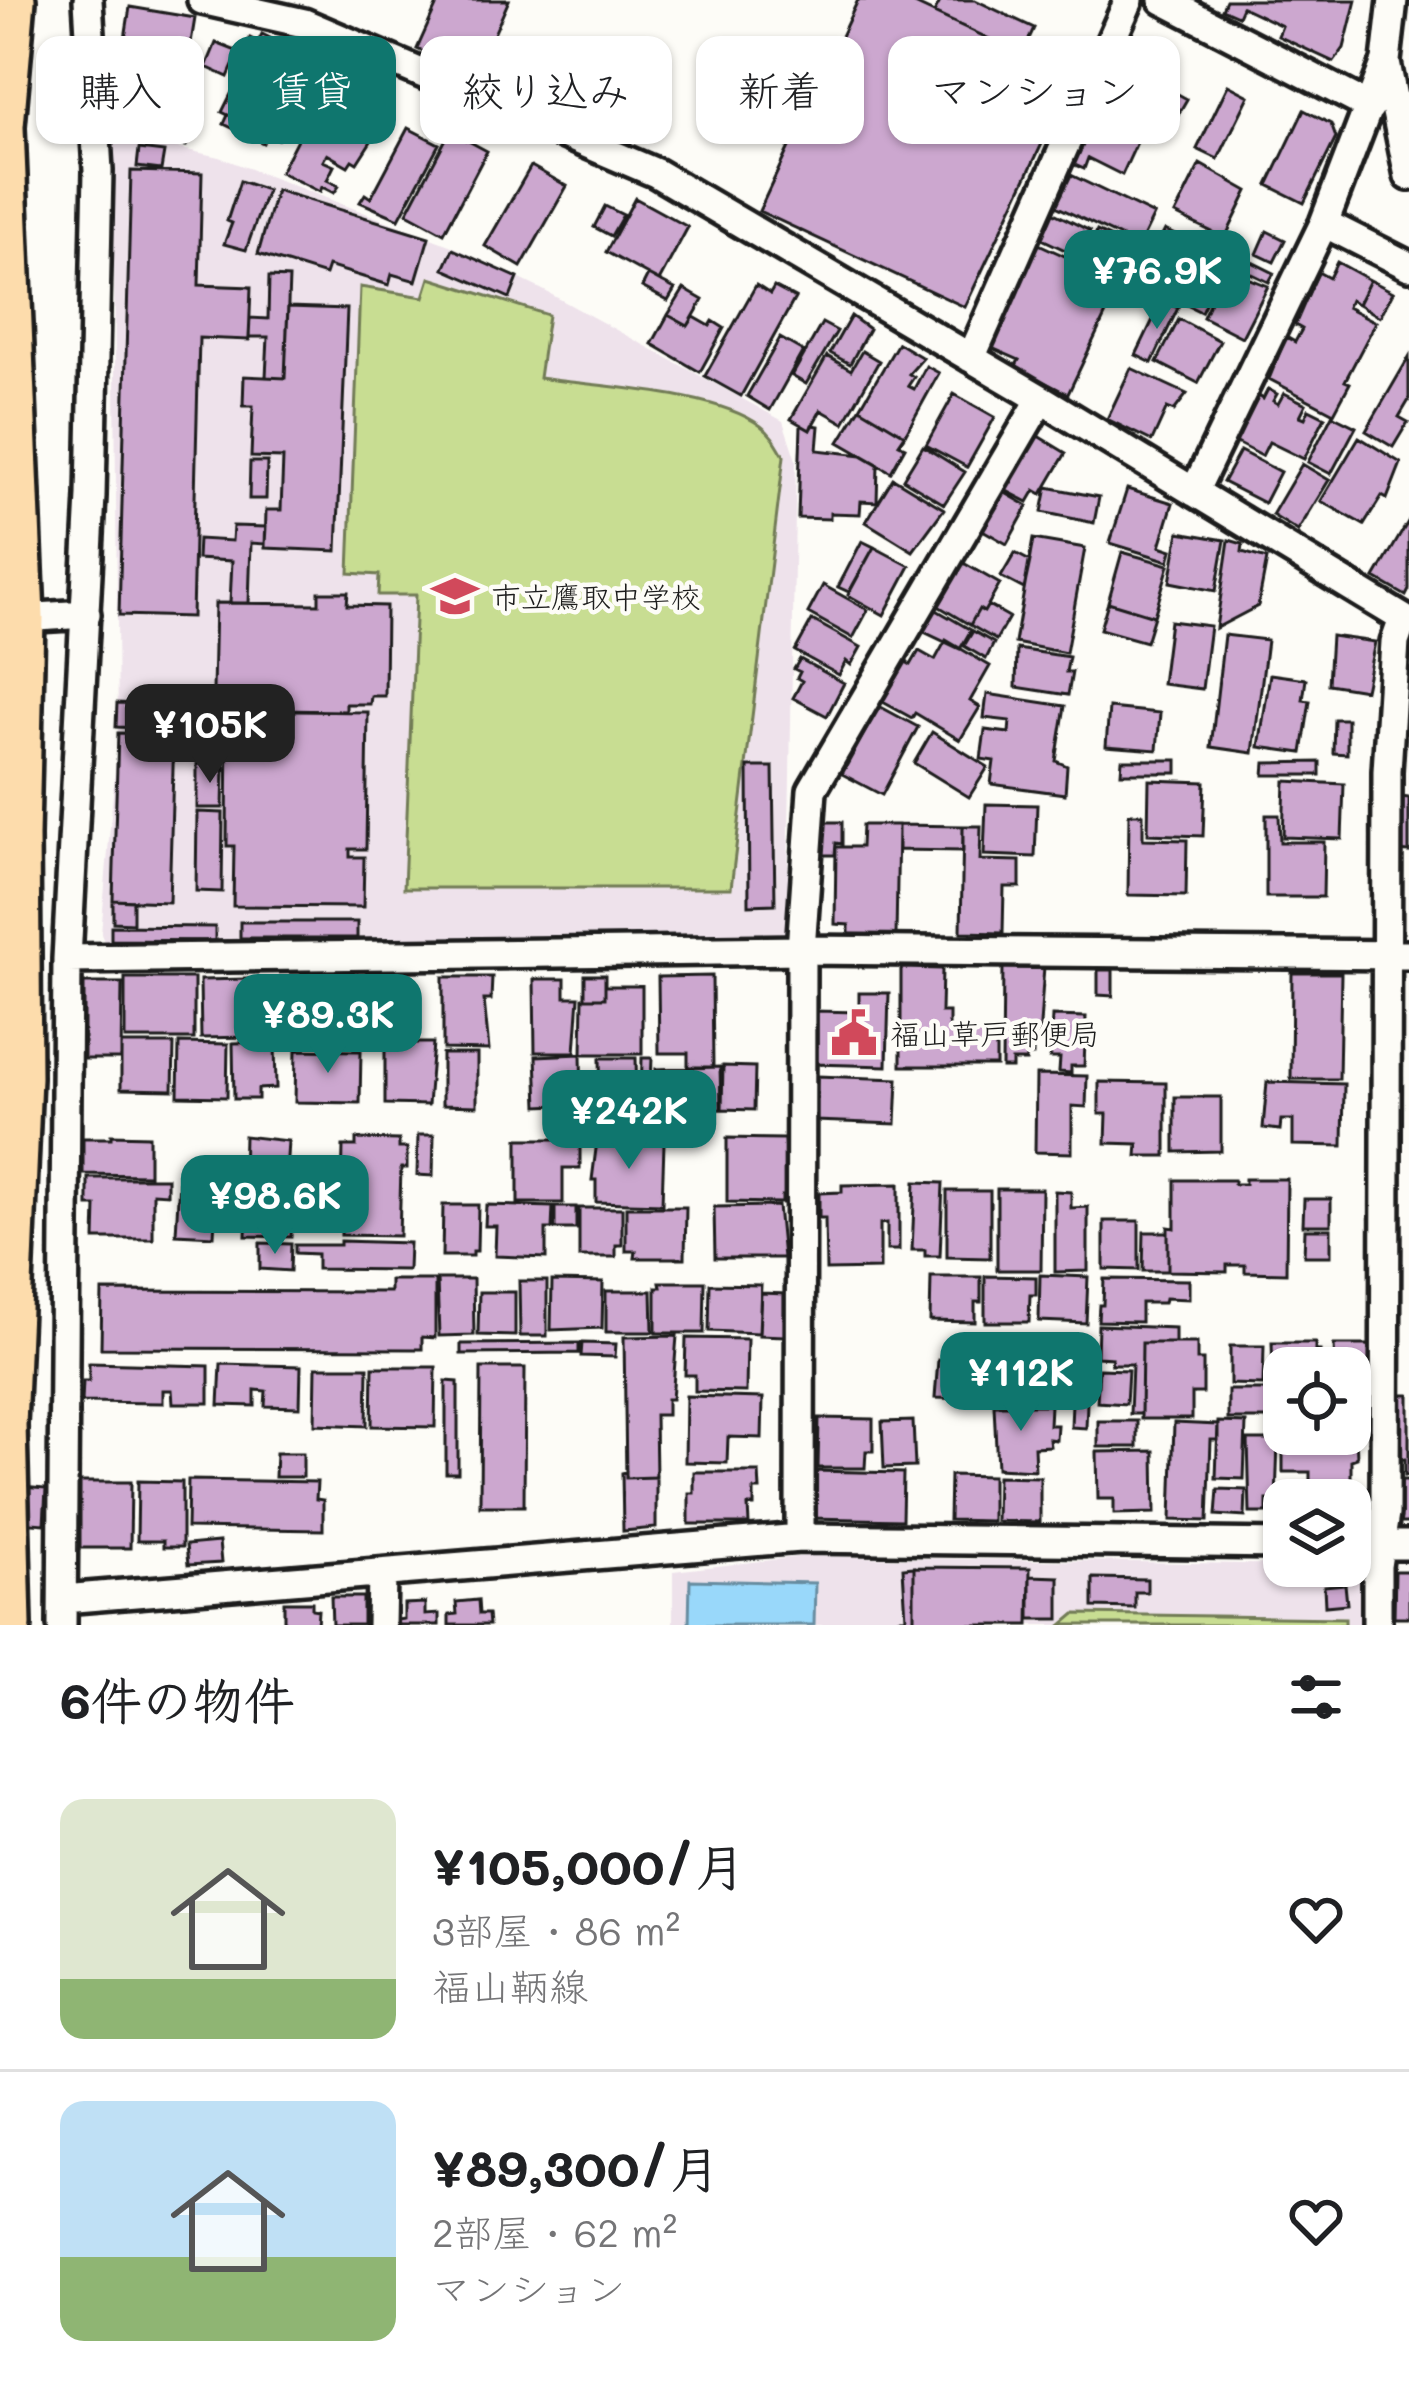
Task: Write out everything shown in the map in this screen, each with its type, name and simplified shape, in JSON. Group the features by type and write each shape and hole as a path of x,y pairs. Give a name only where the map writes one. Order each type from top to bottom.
{"main road":[{"path":"8,1625 3,1425 17,1077 16,836 22,618 2,128 12,0"},
{"path":"0,137 2,128"}],"street":[{"path":"88,0 98,171 86,614 67,959 63,1612 382,1574 800,1538 1263,1544"},
{"path":"202,0 304,22 656,172 1406,620 1396,642 1388,771 1399,955 1385,1514 1377,1625"},
{"path":"971,358 1129,0"},
{"path":"1162,0 1370,107"},
{"path":"1194,492 1324,223 1386,61 1393,0"},
{"path":"1386,61 1409,176"},
{"path":"1324,223 1409,266"},
{"path":"800,1538 801,950 812,790 1041,399"},
{"path":"22,618 86,614"},
{"path":"67,959 801,950 1399,955"},
{"path":"1371,1545 1409,1546"},
{"path":"381,1625 382,1574"}],"shaded area":[{"name":"市立鷹取中学校","path":"113,144 159,144 219,157 452,246 543,290 783,421 796,460 787,933 105,944 101,934 118,733"},
{"path":"806,1556 1263,1564 1263,1587 1368,1587 1368,1625 673,1625 673,1571"}],"green space":[{"path":"430,278 548,315 539,378 655,392 715,405 761,426 784,456 731,888 404,888 416,595 378,595 379,575 349,573 360,287 424,297"},
{"path":"1075,1614 1345,1618 1345,1625 1062,1625"}],"water":[{"path":"690,1580 815,1583 814,1625 689,1625"}],"building":[{"path":"439,0 509,0 493,36 423,36"},
{"path":"858,0 906,0 983,36 888,36 888,144 1042,144 965,307 759,211 790,144 864,144 864,36 841,36"},
{"path":"941,0 975,0 1034,28 1030,36 983,36 934,13"},
{"path":"1226,0 1356,0 1344,48 1334,62 1278,36 1282,26 1242,7 1238,16 1222,9"},
{"path":"130,7 195,18 192,36 125,36"},
{"path":"216,43 228,48 228,77 206,67"},
{"path":"1228,85 1249,96 1218,159 1197,149"},
{"path":"1304,110 1331,124 1336,138 1304,203 1268,185"},
{"path":"408,128 420,134 420,144 439,144 399,219 360,202 365,194 371,198"},
{"path":"294,144 369,144 357,163 352,160 348,166 327,154 323,161 334,166 327,180 339,186 334,193 322,187 320,192 280,172"},
{"path":"443,144 474,144 487,151 444,233 407,213"},
{"path":"1074,144 1136,144 1122,175 1088,158 1084,169 1066,161"},
{"path":"139,149 164,152 161,170 137,167"},
{"path":"1200,164 1248,191 1225,238 1175,214"},
{"path":"531,166 567,186 521,267 485,246"},
{"path":"131,171 202,173 199,285 251,287 249,340 199,338 192,617 119,615"},
{"path":"1071,175 1154,215 1139,246 1056,206"},
{"path":"240,181 267,190 246,250 224,244"},
{"path":"276,190 429,237 416,281 392,274 389,285 328,266 325,275 258,254"},
{"path":"635,198 688,227 659,281 606,252"},
{"path":"605,206 623,215 611,236 594,227"},
{"path":"1052,212 1090,231 1078,256 1040,238"},
{"path":"1165,230 1211,253 1206,263 1216,267 1205,288 1211,291 1201,312 1150,287 1159,269 1148,263"},
{"path":"1097,231 1143,253 1130,280 1084,259"},
{"path":"1267,231 1285,240 1274,262 1257,254"},
{"path":"1030,240 1121,282 1068,394 1015,367 1019,360 983,344"},
{"path":"1224,248 1274,273 1269,282 1219,258"},
{"path":"453,249 518,278 510,298 444,269"},
{"path":"1337,262 1370,280 1358,304 1350,300 1347,307 1376,322 1334,413 1269,379 1286,337 1295,342 1302,329 1295,325 1318,272 1329,278"},
{"path":"1225,269 1268,286 1242,337 1203,317"},
{"path":"648,275 675,289 668,301 642,287"},
{"path":"269,277 289,278 285,378 266,377 268,337 249,337 250,318 268,319"},
{"path":"1370,280 1393,292 1380,317 1358,304"},
{"path":"756,285 770,294 774,287 795,298 741,396 705,376"},
{"path":"684,289 703,300 688,326 668,315"},
{"path":"1162,301 1178,308 1152,363 1136,355"},
{"path":"288,307 347,309 337,551 265,548 266,510 281,510 283,458 251,457 253,406 243,406 244,376 285,378"},
{"path":"668,315 688,326 694,317 724,328 700,372 652,344"},
{"path":"851,316 869,329 850,364 830,353"},
{"path":"1179,319 1220,341 1198,383 1157,362"},
{"path":"822,323 837,331 806,384 792,376"},
{"path":"780,338 803,351 770,410 747,396"},
{"path":"898,343 923,358 909,374 914,377 908,386 914,389 926,366 939,373 905,435 860,408"},
{"path":"862,351 879,361 844,423 821,410 810,430 791,419 827,356 851,370"},
{"path":"1409,357 1409,400 1399,417 1408,422 1393,447 1366,431"},
{"path":"1131,368 1187,394 1174,411 1167,408 1152,441 1107,419"},
{"path":"1268,389 1277,394 1273,401 1278,404 1284,393 1306,404 1300,416 1305,418 1309,409 1325,417 1304,459 1269,442 1262,456 1235,442 1259,396 1263,399"},
{"path":"954,394 995,417 967,467 926,445"},
{"path":"860,408 905,435 899,444 905,447 891,472 839,442"},
{"path":"1332,415 1356,427 1331,474 1308,462"},
{"path":"801,425 810,430 812,425 819,426 817,450 862,455 878,464 877,502 861,501 860,514 798,518"},
{"path":"1033,433 1066,453 1042,494 1035,490 1028,502 1001,488"},
{"path":"1359,437 1401,463 1387,499 1382,496 1364,525 1321,501"},
{"path":"923,446 965,472 944,504 903,479"},
{"path":"1240,451 1280,472 1264,503 1223,482"},
{"path":"250,462 267,462 266,499 249,499"},
{"path":"1302,464 1329,480 1298,531 1272,515"},
{"path":"893,478 944,509 913,551 866,522"},
{"path":"1047,487 1099,497 1094,523 1042,512"},
{"path":"1127,489 1173,503 1160,546 1172,550 1169,561 1110,543"},
{"path":"1000,490 1028,506 1007,544 979,528"},
{"path":"1409,520 1409,590 1406,596 1375,578"},
{"path":"233,526 266,527 265,544 251,543 249,603 230,603 232,561 197,559 198,539 232,541"},
{"path":"1179,532 1225,540 1216,591 1170,582"},
{"path":"1033,539 1085,548 1066,653 1015,643"},
{"path":"1229,540 1243,544 1242,552 1267,559 1258,606 1216,628"},
{"path":"862,541 874,547 849,592 838,587"},
{"path":"874,547 910,566 884,615 848,595"},
{"path":"1122,552 1169,565 1154,616 1108,602"},
{"path":"1015,553 1030,561 1024,589 1001,577"},
{"path":"960,561 1000,584 984,612 979,609 970,625 935,604"},
{"path":"823,585 868,610 853,638 808,613"},
{"path":"319,592 348,592 347,605 386,606 385,696 371,696 370,704 346,704 346,711 199,709 195,696 213,691 215,603 319,604"},
{"path":"1108,602 1154,616 1146,642 1100,629"},
{"path":"988,605 1009,617 996,640 970,625 979,609 984,612"},
{"path":"933,608 971,630 960,649 920,630"},
{"path":"812,620 861,647 839,675 795,651"},
{"path":"1170,621 1210,626 1202,689 1162,684"},
{"path":"973,631 994,643 986,659 964,646"},
{"path":"1224,635 1267,640 1253,753 1211,747"},
{"path":"1331,636 1375,642 1365,690 1328,684"},
{"path":"946,640 990,666 970,701 980,707 960,740 915,713 912,718 881,701 904,661 911,665 919,651 935,660"},
{"path":"1017,649 1069,657 1068,695 1016,687"},
{"path":"800,659 844,683 827,716 793,698 802,681 794,669"},
{"path":"1270,674 1306,679 1303,700 1310,701 1302,753 1259,747"},
{"path":"139,694 166,695 164,729 116,727 117,703 139,704"},
{"path":"987,694 1065,706 1056,761 1067,766 1065,794 991,784 994,761 981,759 985,730 1009,733 1010,721 984,718"},
{"path":"879,706 918,727 882,795 842,774"},
{"path":"1109,708 1160,713 1157,750 1106,746"},
{"path":"228,710 368,712 366,849 350,849 350,857 364,857 363,907 233,906 234,846 227,846"},
{"path":"1334,719 1347,719 1347,754 1333,753"},
{"path":"932,732 988,767 969,797 914,763"},
{"path":"118,733 174,735 169,902 113,900"},
{"path":"174,735 228,737 228,755 174,753"},
{"path":"1122,760 1177,760 1177,773 1121,773"},
{"path":"1320,762 1320,775 1264,775 1265,763"},
{"path":"197,764 224,764 223,808 197,808"},
{"path":"748,767 773,767 775,904 749,905"},
{"path":"1149,780 1205,782 1203,836 1148,834"},
{"path":"1285,781 1344,784 1342,839 1283,837"},
{"path":"1401,797 1409,798 1409,852 1398,851"},
{"path":"986,804 1037,805 1035,857 984,855"},
{"path":"197,812 223,813 222,892 196,891"},
{"path":"1129,814 1143,814 1143,839 1187,840 1186,896 1128,895"},
{"path":"1266,815 1279,815 1280,842 1324,842 1323,897 1266,897"},
{"path":"816,822 842,822 842,844 836,843 835,855 815,855"},
{"path":"862,825 898,825 896,936 849,935 849,925 835,924 836,847 861,847"},
{"path":"898,825 963,826 963,851 898,850"},
{"path":"963,826 981,826 980,860 1020,861 1020,887 1004,887 1003,933 961,932"},
{"path":"113,900 133,901 133,923 113,922"},
{"path":"240,922 357,922 357,938 240,938"},
{"path":"111,926 215,927 215,941 111,940"},
{"path":"1003,965 1044,966 1039,1040 1033,1040 1033,1055 1026,1055 1026,1061 1012,1061 1012,1068 1002,1068"},
{"path":"901,968 942,969 941,1012 949,1012 949,1032 996,1032 996,1066 901,1066"},
{"path":"1098,970 1113,970 1113,996 1098,995"},
{"path":"1292,973 1341,973 1339,1079 1291,1079"},
{"path":"585,975 605,975 605,998 585,998"},
{"path":"712,976 713,1067 688,1067 688,1053 659,1053 658,977"},
{"path":"443,977 492,977 491,1000 484,1000 489,1050 443,1049"},
{"path":"125,978 194,978 194,1039 125,1039"},
{"path":"329,978 375,979 375,1038 329,1038"},
{"path":"248,979 249,1037 201,1038 200,980"},
{"path":"534,979 565,979 565,997 579,997 575,1052 535,1052"},
{"path":"84,983 122,983 121,1059 84,1059"},
{"path":"605,986 642,986 642,1054 582,1054 583,998 605,998"},
{"path":"859,993 889,993 887,1066 813,1064 815,1011 859,1012"},
{"path":"1052,1016 1086,1017 1084,1066 1071,1066 1071,1073 1059,1072 1060,1058 1050,1058"},
{"path":"275,1042 276,1088 258,1089 258,1099 234,1099 233,1043"},
{"path":"179,1043 228,1044 227,1097 178,1096"},
{"path":"385,1043 433,1043 428,1105 385,1104"},
{"path":"121,1044 174,1044 173,1090 121,1089"},
{"path":"296,1050 361,1051 360,1103 295,1102"},
{"path":"442,1054 477,1054 477,1106 442,1105"},
{"path":"581,1054 582,1104 538,1106 536,1056"},
{"path":"600,1058 636,1058 637,1106 601,1106"},
{"path":"642,1058 652,1058 650,1104 641,1104"},
{"path":"723,1066 755,1067 754,1110 722,1109"},
{"path":"720,1067 721,1109 669,1111 668,1101 657,1102 656,1069"},
{"path":"1036,1075 1087,1076 1086,1107 1072,1106 1072,1153 1035,1152"},
{"path":"817,1076 898,1079 896,1124 815,1121"},
{"path":"1099,1082 1166,1083 1166,1156 1137,1156 1138,1144 1106,1143 1107,1114 1099,1114"},
{"path":"1267,1082 1344,1084 1343,1146 1293,1145 1293,1120 1281,1120 1280,1130 1263,1128"},
{"path":"1175,1097 1221,1097 1221,1151 1175,1152"},
{"path":"418,1135 434,1135 433,1176 417,1175"},
{"path":"149,1136 149,1175 83,1174 83,1138"},
{"path":"244,1136 288,1141 286,1174 294,1174 291,1237 246,1236"},
{"path":"727,1138 784,1139 788,1196 782,1196 782,1203 727,1202"},
{"path":"356,1139 399,1140 399,1148 407,1148 407,1168 401,1168 399,1236 341,1235 343,1146 356,1146"},
{"path":"518,1139 580,1139 580,1168 563,1168 563,1203 518,1203"},
{"path":"597,1141 664,1143 662,1204 596,1202 596,1180 592,1180"},
{"path":"88,1178 167,1178 167,1194 153,1193 153,1239 95,1239 96,1206 88,1206"},
{"path":"1245,1179 1287,1179 1286,1273 1245,1272 1245,1265 1227,1265 1227,1272 1168,1271 1168,1227 1175,1228 1175,1180 1245,1184"},
{"path":"179,1180 217,1182 214,1236 176,1234"},
{"path":"915,1182 943,1183 940,1256 912,1250"},
{"path":"899,1184 899,1250 887,1250 887,1223 880,1224 880,1269 826,1270 825,1218 819,1218 819,1193 842,1192 842,1185"},
{"path":"997,1189 1042,1189 1041,1270 997,1270"},
{"path":"947,1191 990,1191 990,1258 947,1257"},
{"path":"1055,1191 1071,1192 1071,1208 1088,1207 1088,1271 1055,1272"},
{"path":"1304,1199 1331,1199 1331,1225 1303,1225"},
{"path":"443,1205 478,1205 473,1256 442,1256"},
{"path":"486,1205 553,1207 552,1229 546,1229 546,1258 495,1256 496,1226 485,1226"},
{"path":"778,1206 783,1258 715,1258 714,1207"},
{"path":"555,1207 576,1207 576,1229 555,1229"},
{"path":"626,1207 686,1207 685,1258 635,1258 636,1251 626,1251"},
{"path":"579,1208 622,1208 622,1245 616,1245 616,1257 579,1257"},
{"path":"1104,1221 1139,1221 1139,1270 1104,1269"},
{"path":"1305,1229 1331,1229 1331,1256 1304,1256"},
{"path":"1144,1232 1168,1232 1168,1271 1143,1271"},
{"path":"340,1241 409,1243 408,1270 317,1269 317,1254 295,1253 295,1245 340,1245"},
{"path":"260,1243 291,1244 290,1271 260,1269"},
{"path":"1040,1275 1088,1277 1086,1323 1039,1321"},
{"path":"985,1276 1036,1277 1029,1322 985,1322"},
{"path":"931,1277 981,1277 975,1322 930,1321"},
{"path":"437,1279 473,1279 474,1335 439,1336"},
{"path":"1104,1279 1189,1280 1189,1299 1141,1303 1141,1322 1098,1321"},
{"path":"390,1280 435,1280 435,1338 422,1337 422,1349 101,1348 102,1291 390,1292"},
{"path":"519,1281 547,1281 547,1336 520,1336"},
{"path":"552,1281 603,1282 602,1328 551,1330"},
{"path":"660,1282 705,1282 704,1333 656,1333"},
{"path":"710,1284 761,1285 759,1333 709,1331"},
{"path":"606,1291 652,1291 653,1332 606,1332"},
{"path":"479,1292 515,1292 515,1336 478,1335"},
{"path":"761,1293 786,1294 785,1336 759,1335"},
{"path":"1098,1325 1175,1328 1175,1343 1142,1343 1141,1414 1130,1414 1132,1364 1111,1364 1112,1358 1097,1357"},
{"path":"677,1336 672,1399 667,1399 667,1415 655,1415 656,1477 626,1478 624,1337"},
{"path":"686,1338 747,1339 746,1392 695,1391 695,1375 685,1375"},
{"path":"579,1343 579,1353 461,1354 461,1344"},
{"path":"582,1343 616,1344 615,1357 581,1356"},
{"path":"1142,1343 1197,1343 1197,1360 1203,1360 1203,1393 1192,1393 1192,1419 1141,1419"},
{"path":"1272,1343 1315,1343 1315,1347 1272,1347"},
{"path":"1372,1345 1373,1373 1371,1347 1334,1347"},
{"path":"1230,1346 1264,1346 1263,1385 1230,1384"},
{"path":"938,1360 973,1361 971,1399 935,1398"},
{"path":"977,1360 1013,1362 1011,1399 976,1398"},
{"path":"1017,1361 1051,1362 1051,1397 1016,1397"},
{"path":"1086,1361 1087,1397 1056,1398 1055,1362"},
{"path":"89,1363 209,1366 209,1403 173,1403 172,1390 163,1390 163,1403 82,1402"},
{"path":"221,1364 301,1366 300,1407 265,1406 266,1391 255,1390 255,1406 219,1405"},
{"path":"316,1367 368,1367 367,1426 315,1424"},
{"path":"373,1367 436,1367 435,1427 372,1426"},
{"path":"481,1368 525,1368 524,1506 480,1506"},
{"path":"1099,1369 1128,1370 1126,1404 1097,1402"},
{"path":"446,1381 458,1382 458,1473 446,1473"},
{"path":"1228,1390 1263,1390 1263,1419 1228,1419"},
{"path":"1397,1395 1409,1395 1409,1475 1405,1475 1405,1459 1396,1459"},
{"path":"686,1396 763,1398 762,1438 728,1437 727,1463 685,1462"},
{"path":"1072,1402 1087,1402 1086,1428 1071,1427"},
{"path":"994,1405 1050,1405 1049,1425 1057,1425 1056,1440 1049,1439 1050,1446 1034,1447 1035,1470 997,1468"},
{"path":"819,1418 873,1419 873,1451 866,1451 865,1468 818,1468"},
{"path":"913,1421 915,1467 884,1468 882,1422"},
{"path":"1098,1421 1137,1421 1137,1447 1098,1447"},
{"path":"1218,1422 1246,1423 1244,1479 1216,1478"},
{"path":"1174,1423 1218,1425 1218,1440 1211,1440 1208,1521 1171,1520"},
{"path":"1248,1440 1263,1440 1263,1455 1278,1455 1277,1479 1263,1479 1263,1513 1250,1513"},
{"path":"1154,1451 1155,1513 1114,1514 1114,1499 1098,1499 1097,1452"},
{"path":"276,1453 303,1453 303,1477 275,1477"},
{"path":"1283,1455 1357,1455 1351,1460 1351,1479 1310,1479 1310,1472 1283,1472"},
{"path":"812,1471 903,1473 902,1520 810,1518"},
{"path":"626,1472 626,1478 656,1477 656,1528 623,1531 622,1473"},
{"path":"694,1472 759,1472 760,1490 754,1490 754,1506 748,1506 749,1524 689,1524"},
{"path":"950,1475 992,1476 992,1521 949,1520"},
{"path":"997,1476 1040,1477 1040,1522 996,1521"},
{"path":"188,1480 317,1482 316,1499 323,1500 323,1530 187,1528"},
{"path":"1398,1480 1409,1480 1409,1523 1398,1523"},
{"path":"138,1481 182,1482 182,1547 137,1541"},
{"path":"80,1482 131,1482 130,1548 80,1548"},
{"path":"22,1487 46,1489 44,1524 19,1522"},
{"path":"1218,1489 1246,1490 1245,1517 1216,1515"},
{"path":"219,1542 221,1563 188,1565 186,1545"},
{"path":"914,1567 914,1625 900,1625 899,1618 906,1618 903,1568"},
{"path":"914,1567 1030,1568 1029,1625 914,1625"},
{"path":"1395,1571 1409,1571 1409,1617 1394,1617"},
{"path":"1030,1576 1059,1577 1059,1619 1030,1619"},
{"path":"1093,1578 1147,1579 1147,1592 1135,1592 1135,1608 1093,1607"},
{"path":"1324,1587 1345,1587 1347,1604 1325,1606"},
{"path":"331,1597 363,1597 363,1625 332,1625"},
{"path":"478,1600 479,1614 488,1614 489,1625 449,1625 449,1615 457,1614 456,1602"},
{"path":"284,1602 312,1602 312,1609 318,1610 317,1625 284,1625"},
{"path":"425,1603 425,1615 439,1614 439,1625 398,1625 397,1620 404,1619 404,1604"}],"place":[{"name":"市立鷹取中学校","path":"455,596"},
{"name":"福山草戸郵便局","path":"854,1033"}]}
